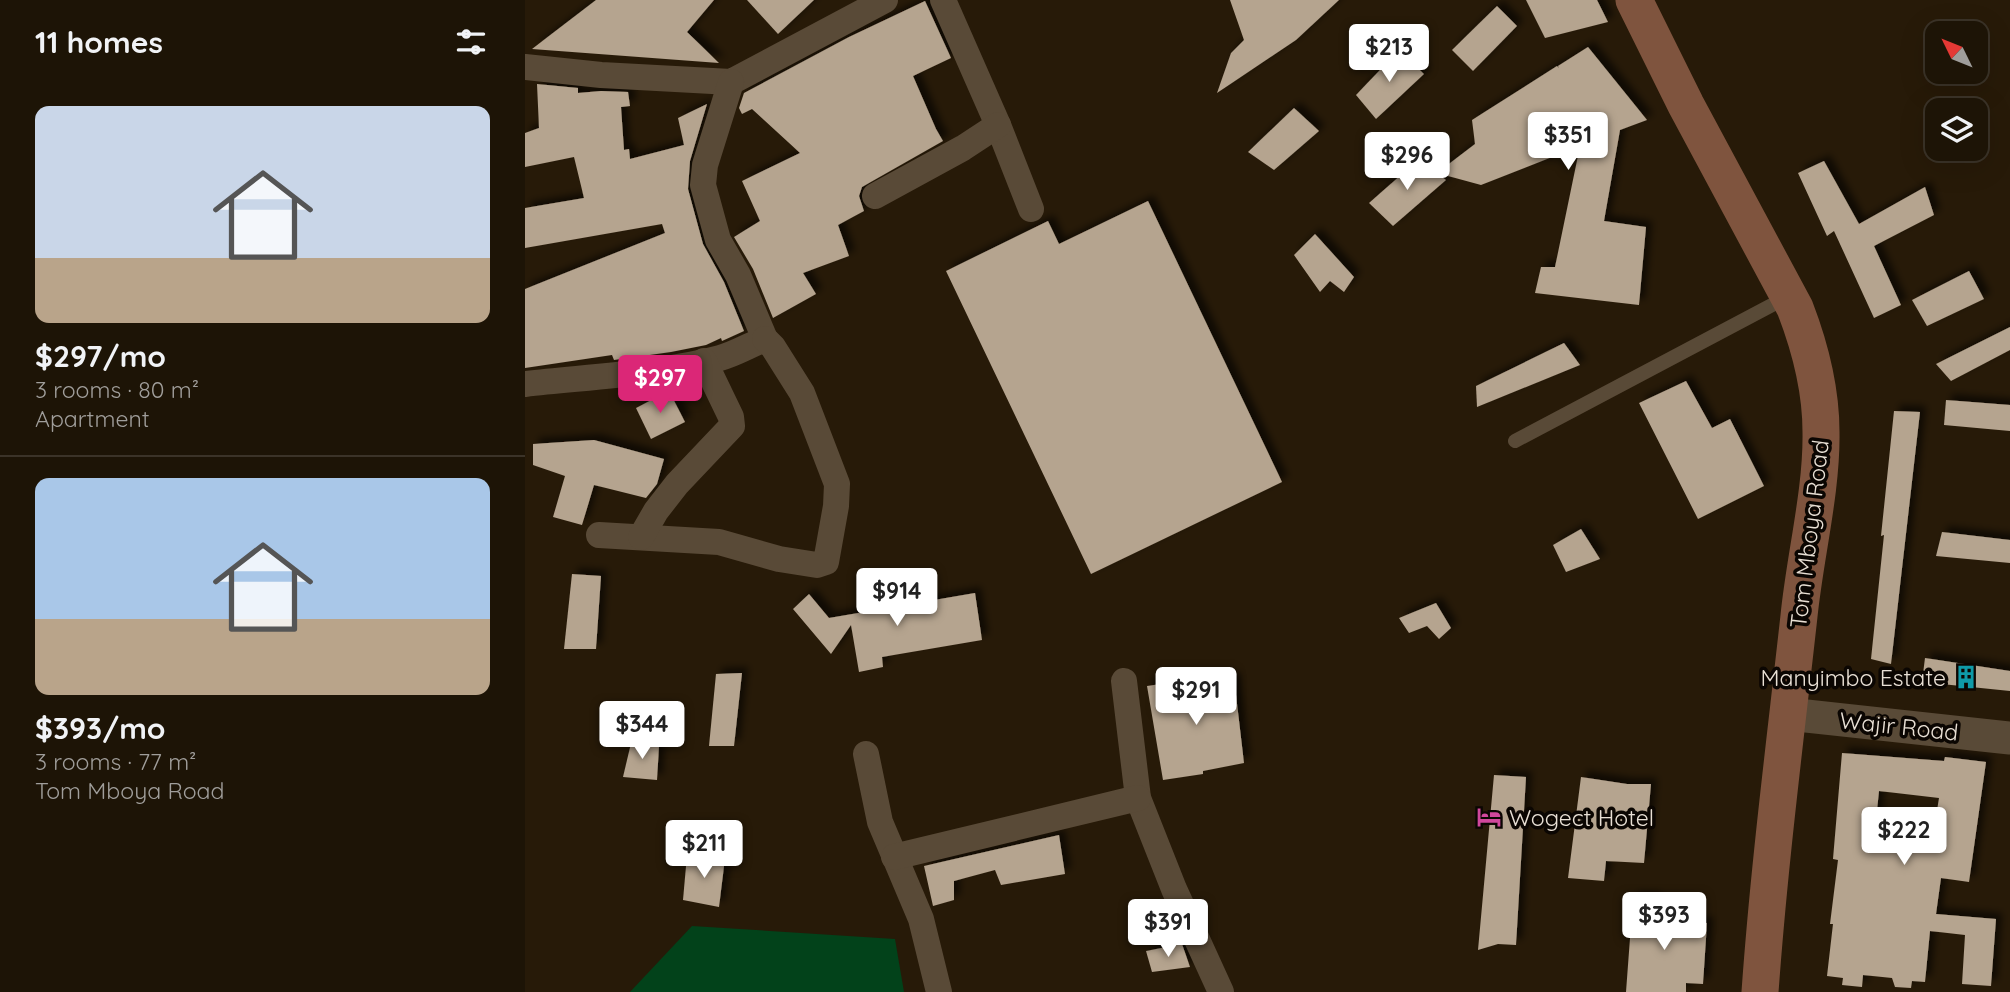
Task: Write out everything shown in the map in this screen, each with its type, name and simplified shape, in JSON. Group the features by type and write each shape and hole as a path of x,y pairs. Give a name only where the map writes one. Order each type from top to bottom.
{"main road":[{"path":"1634,0 1686,105"},
{"path":"1661,0 1686,105"},
{"name":"Tom Mboya Road","path":"1686,105 1788,296 1806,337 1815,371 1822,431 1771,854 1760,992"}],"street":[{"path":"525,67 601,75 731,82 885,0"},
{"path":"943,0 998,125 1031,209"},
{"path":"600,536 719,542 779,559 817,565 826,562 837,484 802,393 765,339 738,275 718,240 703,185 705,165 731,82"},
{"path":"875,196 963,148 998,125"},
{"path":"525,384 666,368 720,358 765,339"},
{"path":"641,537 656,511 677,484 732,426 731,417 704,361"},
{"path":"1124,681 1138,799 1174,889 1221,992"},
{"name":"Wajir Road","path":"1788,713 2010,738"},
{"path":"866,754 877,810 921,919 939,992"},
{"path":"894,857 1138,799"}],"lane":[{"path":"1515,442 1788,296"}],"green space":[{"path":"692,926 895,939 904,992 630,992"}],"building":[{"path":"596,0 714,0 687,32 719,63 532,49"},
{"path":"747,0 814,0 778,34"},
{"path":"1230,0 1339,0 1296,40 1217,93 1231,53 1244,40"},
{"path":"1526,0 1597,0 1608,22 1545,38"},
{"path":"925,1 951,58 913,76 943,141 862,187 859,196 864,211 838,225 849,256 803,273 816,294 773,318 753,269 734,237 760,221 742,181 800,153 752,109 742,114 739,108 744,93 849,37"},
{"path":"1497,6 1517,26 1473,71 1452,50"},
{"path":"1588,47 1647,120 1620,130 1604,221 1646,227 1639,305 1535,293 1541,267 1555,267 1580,146 1481,185 1437,173 1475,144 1472,120 1557,66 1559,68 1558,66"},
{"path":"1399,50 1424,74 1376,119 1356,95"},
{"path":"537,84 578,88 578,93 628,92 630,106 621,107 624,150 629,149 630,159 684,145 678,118 707,104 690,161 688,189 703,244 724,282 744,331 722,341 721,338 706,345 671,352 614,360 612,355 525,368 525,289 665,233 662,224 525,248 525,208 584,198 574,157 525,167 525,133 539,128"},
{"path":"1294,108 1319,131 1274,170 1248,152"},
{"path":"1418,160 1446,180 1393,226 1369,203"},
{"path":"1824,161 1859,224 1925,187 1934,215 1874,246 1901,305 1874,318 1834,231 1827,236 1798,173"},
{"path":"1148,201 1282,482 1091,574 946,271 1048,221 1059,244"},
{"path":"1315,234 1354,277 1344,292 1330,281 1320,292 1294,255"},
{"path":"1969,271 1984,299 1927,326 1912,300"},
{"path":"2010,327 2010,350 1951,381 1936,364"},
{"path":"1564,343 1580,365 1477,407 1476,386"},
{"path":"1686,381 1712,428 1730,419 1764,486 1698,519 1639,403"},
{"path":"669,391 685,422 651,439 636,408"},
{"path":"1946,400 2010,405 2010,431 1944,425"},
{"path":"1894,411 1920,412 1891,664 1871,659"},
{"path":"594,440 664,459 657,484 646,498 594,485 582,525 553,517 565,476 533,465 533,444"},
{"path":"1581,529 1600,559 1566,572 1553,545"},
{"path":"1942,532 2010,540 2010,563 1936,556"},
{"path":"572,574 601,576 596,649 564,649"},
{"path":"975,593 982,640 882,657 883,667 859,672 851,625 831,654 793,609 809,594 829,618"},
{"path":"1436,603 1451,628 1439,639 1427,626 1409,633 1399,618"},
{"name":"Manyimbo Estate","path":"1925,658 2010,671 2010,691 1922,682"},
{"path":"742,673 734,746 709,746 716,674"},
{"path":"1234,678 1244,763 1203,771 1203,774 1163,780 1147,686 1189,680 1190,690"},
{"path":"632,739 659,746 657,780 623,777"},
{"path":"1842,753 1944,761 1945,757 1986,762 1969,882 1941,878 1936,914 1996,919 1991,986 1962,984 1965,935 1930,931 1925,982 1912,981 1911,988 1895,987 1892,978 1863,975 1862,987 1842,985 1843,978 1827,976 1838,860 1833,859","holes":["1879,791 1939,798 1933,835 1875,830"]},
{"path":"1494,775 1526,777 1516,945 1498,944 1478,950"},
{"path":"1581,777 1627,784 1651,784 1644,863 1606,861 1604,881 1568,878"},
{"path":"1059,835 1065,874 1001,885 995,870 954,881 954,900 933,906 924,866"},
{"path":"687,855 725,858 719,907 683,900"},
{"path":"1633,898 1656,899 1654,920 1707,923 1703,984 1686,983 1686,992 1626,992"},
{"path":"1182,944 1190,967 1152,972 1146,951"}],"place":[{"name":"Manyimbo Estate","path":"1966,677"},
{"name":"Wogect Hotel","path":"1489,817"}]}
